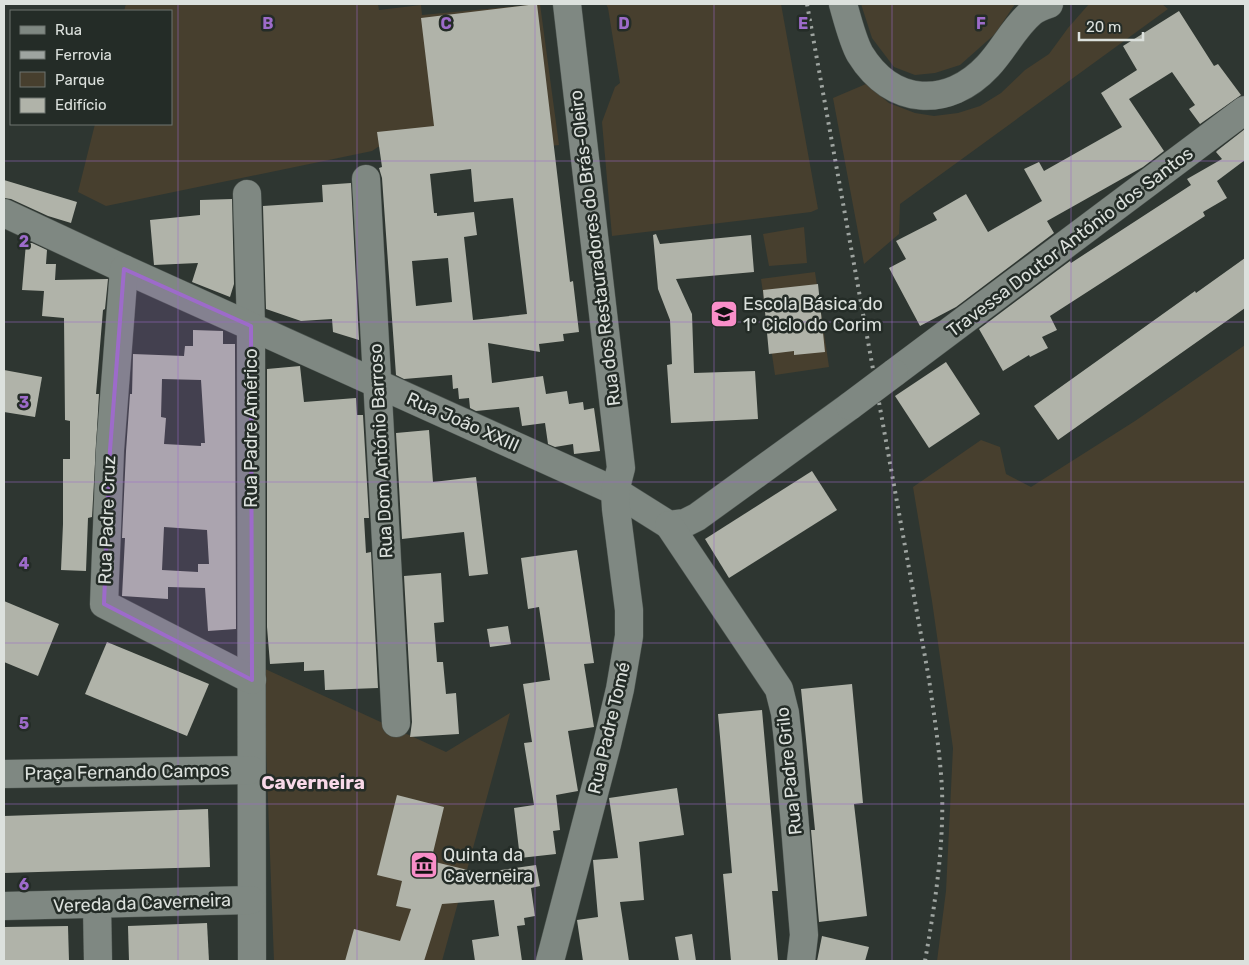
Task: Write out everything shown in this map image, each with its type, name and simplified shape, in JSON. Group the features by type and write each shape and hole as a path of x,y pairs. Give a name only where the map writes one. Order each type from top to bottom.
{"street":[{"name":"Rua dos Restauradores do Brás-Oleiro","path":"567,4 621,468 615,491"},
{"path":"843,4 860,54 878,75 900,92 923,97 946,94 972,80 988,66 1004,44 1033,12 1049,4"},
{"name":"Travessa Doutor António dos Santos","path":"669,525 685,523 696,517 850,406 1245,110"},
{"name":"Rua Dom António Barroso","path":"366,179 396,723"},
{"name":"Rua Padre Américo","path":"247,194 251,326 252,671 250,770 252,961"},
{"name":"Rua João XXIII","path":"4,213 615,491 669,525"},
{"name":"Rua Padre Cruz","path":"124,269 110,450 104,604 252,671"},
{"name":"Rua Padre Tomé","path":"550,961 608,744 629,636 629,610 615,491"},
{"name":"Rua Padre Grilo","path":"669,525 779,689 785,713 788,741 804,935 801,961"},
{"name":"Praça Fernando Campos","path":"4,774 250,770"},
{"name":"Vereda da Caverneira","path":"4,906 251,900"},
{"path":"97,905 98,961"}],"highlighted area":[{"path":"124,269 251,326 252,680 104,604 110,450"}],"green space":[{"path":"126,4 378,4 379,10 421,5 422,15 540,4 559,145 457,156 431,142 378,147 372,151 106,206 78,192 95,125 172,125 172,10 124,10"},
{"path":"606,4 781,4 818,209 811,212 612,236 602,122 615,87 620,83"},
{"path":"861,4 1015,4 995,34 960,65 935,73 915,75 894,67 872,38"},
{"path":"1089,4 1162,4 1168,9 900,204 899,234 864,264 833,98 866,84 889,103 915,113 934,116 958,113 980,106 1001,93 1025,70 1049,54"},
{"path":"804,227 807,263 769,266 763,234"},
{"path":"815,272 829,367 775,375 761,279"},
{"path":"1245,345 1245,961 937,961 946,891 953,748 932,601 913,487 981,440 1000,447 1006,474 1031,487 1135,421"},
{"name":"Quinta da Caverneira","path":"263,668 446,752 510,713 442,961 274,961"}],"building":[{"path":"537,4 570,282 573,281 579,332 563,334 564,341 539,344 540,352 488,343 492,383 543,376 546,394 567,391 569,404 583,402 584,410 594,408 600,451 574,454 573,444 555,447 548,444 545,423 522,426 519,407 476,411 470,408 469,398 459,399 458,388 453,389 452,375 404,379 396,375 382,178 379,168 382,167 377,132 434,126 421,18","holes":["471,169 474,202 513,198 527,314 473,320 464,237 477,235 474,212 437,216 437,213 434,213 430,174","448,258 452,302 416,306 412,261"]},
{"path":"1179,11 1214,66 1218,64 1241,95 1200,124 1189,109 1195,105 1172,72 1129,99 1164,151 1143,167 1047,221 1054,233 956,307 920,326 889,268 906,259 896,241 937,220 933,213 966,194 988,232 1042,201 1024,169 1039,162 1044,171 1122,127 1101,93 1137,70 1123,46"},
{"path":"1245,129 1245,160 1217,181 1227,198 1203,212 1205,216 1050,316 1057,330 1042,337 1048,348 1030,357 1029,355 1003,371 979,329 1070,261 1071,263 1191,185 1187,179 1222,159 1216,152"},
{"path":"4,180 77,202 71,223 48,216 11,199 4,198"},
{"path":"351,183 359,340 333,332 332,319 301,321 266,309 263,206 323,202 322,185"},
{"path":"232,199 234,284 230,297 192,282 198,263 154,265 150,220 200,215 200,200"},
{"path":"656,234 660,244 751,235 754,272 676,279 692,314 694,373 755,371 758,419 671,423 667,365 672,364 670,320 658,289 653,235"},
{"path":"26,243 32,243 47,250 46,264 56,264 55,280 108,279 105,309 103,310 96,394 99,394 92,517 88,518 86,571 61,570 63,459 70,459 70,421 65,420 64,318 42,316 44,291 22,290"},
{"path":"1245,258 1245,308 1058,440 1034,406 1195,291 1196,293"},
{"path":"818,284 825,352 794,355 794,351 769,354 763,290"},
{"path":"193,330 223,331 223,344 235,344 236,629 208,631 205,588 168,587 168,599 122,596 125,538 122,538 133,354 184,356 185,346 193,346","holes":["162,379 201,380 205,443 201,443 201,446 164,444 166,418 161,417","164,527 207,530 209,564 198,564 198,572 162,570"]},
{"path":"946,362 980,414 929,448 895,396"},
{"path":"300,366 304,402 356,398 357,415 363,415 369,518 364,518 366,553 371,552 378,688 325,690 324,670 304,671 304,662 270,664 267,627 267,369"},
{"path":"4,370 42,377 35,417 4,412"},
{"path":"429,430 433,482 476,477 488,574 469,576 464,532 402,539 396,433"},
{"path":"812,471 837,510 729,578 705,539"},
{"path":"577,550 594,663 584,664 594,727 568,731 578,791 556,795 560,830 553,831 556,854 520,858 514,808 534,805 524,743 532,742 523,684 550,680 539,607 528,609 521,558"},
{"path":"441,573 444,622 434,623 437,662 443,662 446,694 456,693 459,734 410,737 412,722 404,576"},
{"path":"4,601 59,624 38,676 4,662"},
{"path":"508,626 511,644 490,647 487,629"},
{"path":"107,642 209,684 187,736 85,694"},
{"path":"852,684 863,803 854,804 867,916 819,922 811,830 815,830 801,689"},
{"path":"762,710 778,891 772,891 778,960 731,961 723,874 732,873 718,714"},
{"path":"677,788 684,835 639,842 644,900 620,902 629,961 583,961 577,920 598,917 593,860 618,858 609,798"},
{"path":"397,795 444,807 431,861 480,873 536,865 540,886 531,888 535,916 524,918 525,925 517,926 522,961 475,961 472,940 499,936 494,900 442,904 424,961 345,961 354,929 400,941 411,909 396,906 402,881 377,875"},
{"path":"208,809 210,867 4,873 4,816"},
{"path":"207,923 209,961 129,961 128,926"},
{"path":"68,926 69,961 4,961 4,927"},
{"path":"692,934 696,961 679,961 675,937"},
{"path":"822,936 869,947 865,961 817,961"}],"railway":[{"path":"807,4 929,679 937,734 942,789 942,832 935,897 925,961"}],"place":[{"name":"Escola Básica do 1º Ciclo do Corim","path":"724,314"},
{"name":"Quinta da Caverneira","path":"424,865"}],"district":[{"name":"Caverneira","path":"313,782"}]}
